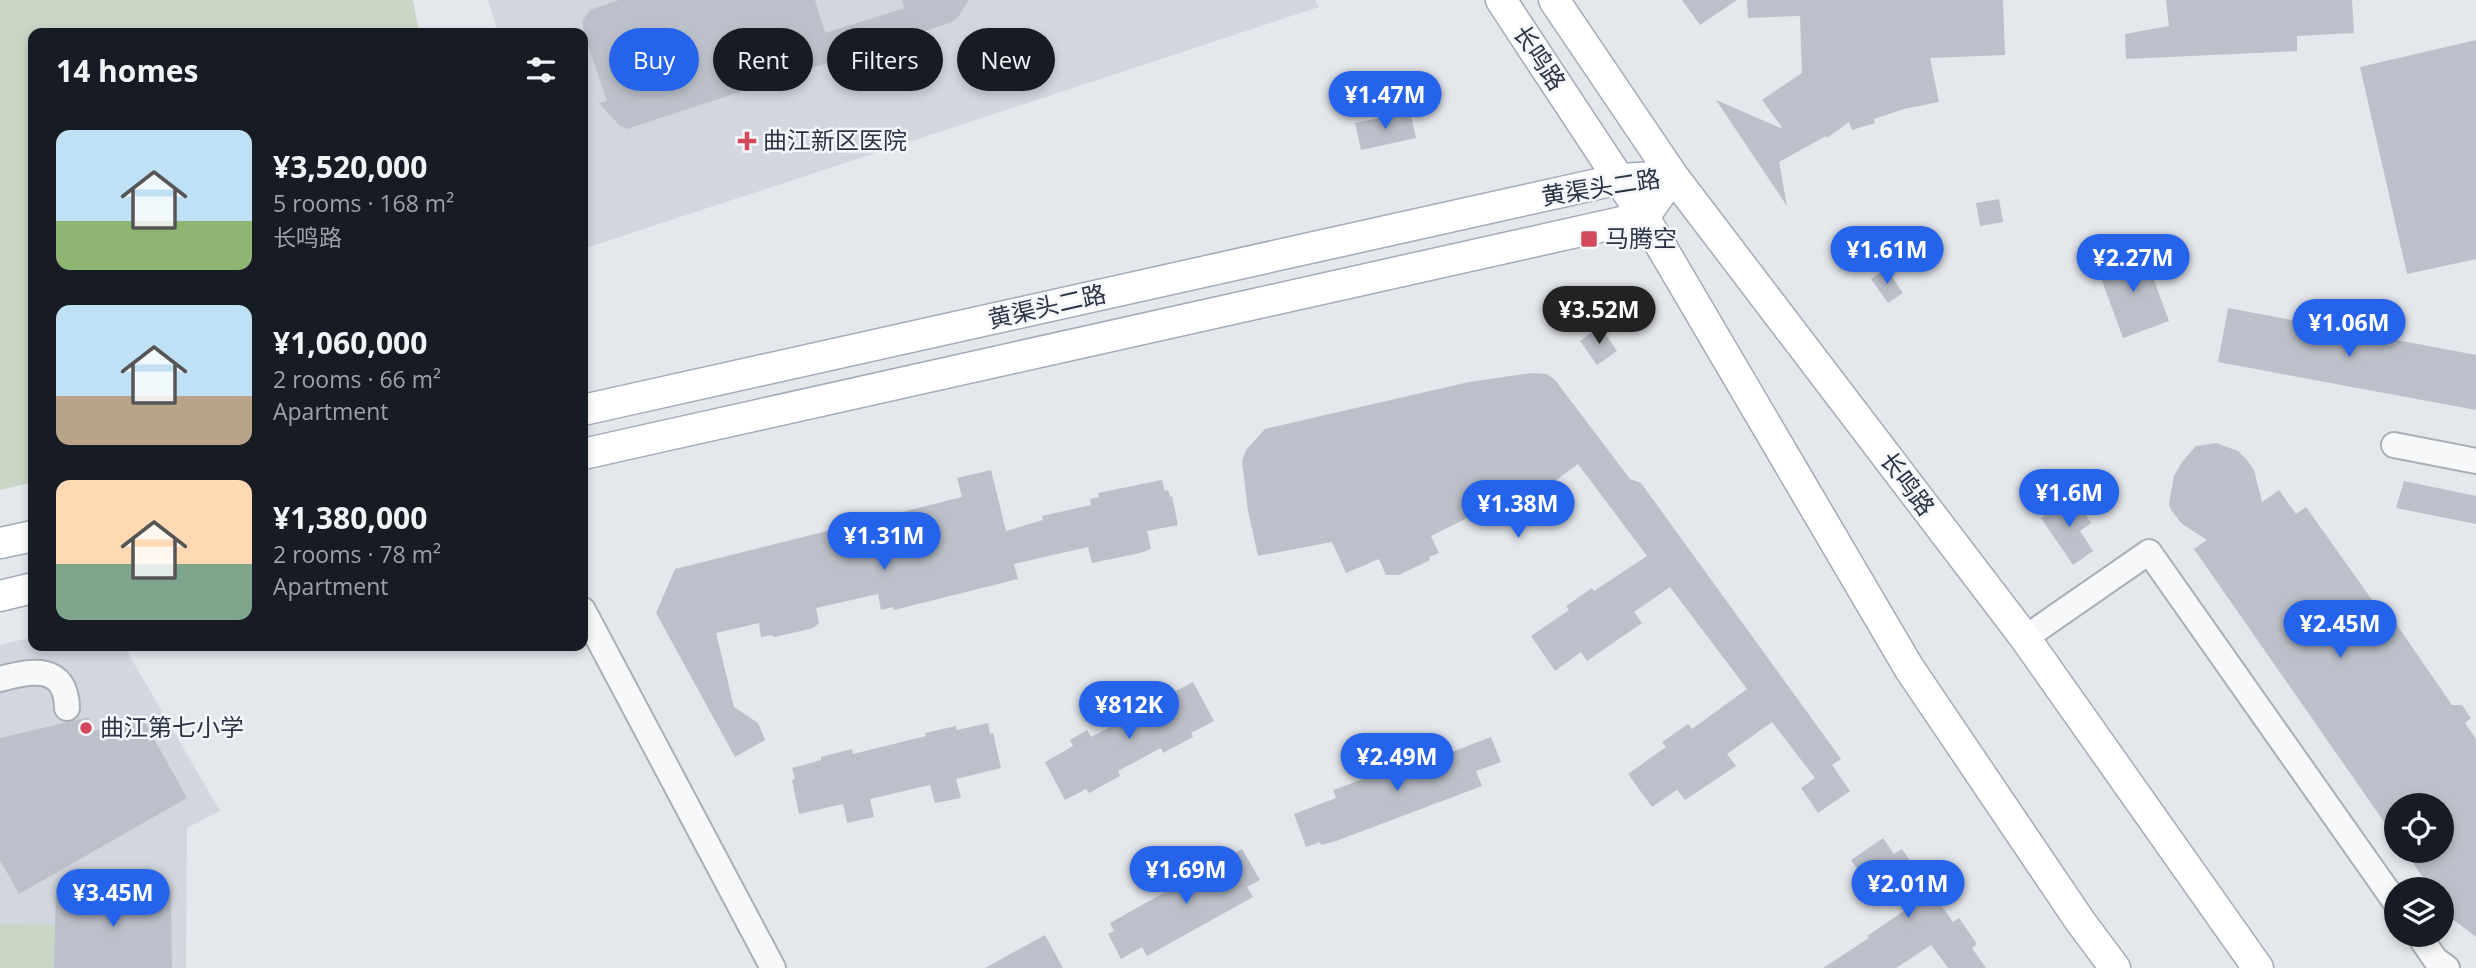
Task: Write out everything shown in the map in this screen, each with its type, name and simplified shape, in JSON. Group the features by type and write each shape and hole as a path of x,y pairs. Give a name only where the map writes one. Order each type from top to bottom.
{"main road":[{"name":"长鸣路","path":"1501,0 1644,217 1909,668 2080,921 2115,968"},
{"name":"长鸣路","path":"1554,0 1673,176 2025,638 2258,968"},
{"name":"黄渠头二路","path":"588,409 1620,179 1673,176"},
{"name":"黄渠头二路","path":"588,453 1644,217 1673,176"},
{"path":"0,543 28,537"},
{"path":"0,596 28,589"}],"street":[{"path":"2394,445 2476,461"},
{"path":"2025,638 2149,552 2384,886"},
{"path":"588,619 773,968"},
{"path":"0,679 30,671 44,672 61,683 67,695 67,708"},
{"path":"2427,947 2435,959 2447,968"}],"shaded area":[{"name":"曲江新区医院","path":"488,0 1315,0 1319,7 588,247 588,28 496,28"},
{"name":"曲江第七小学","path":"28,638 28,651 127,651 220,811 187,828 186,968 0,968 0,645"}],"green space":[{"path":"0,0 413,0 418,28 28,28 28,483 0,490"},
{"path":"0,924 55,925 54,968 0,968"}],"building":[{"path":"619,0 815,0 827,32 827,63 813,68 813,28 713,28 713,91 742,91 627,129 620,126 599,103 607,101 588,45 588,28 583,28 582,21 590,10"},
{"path":"902,0 969,0 952,22 934,28 841,28 905,8"},
{"path":"1682,0 1737,0 1700,25"},
{"path":"1747,0 2003,0 2005,55 1930,58 1939,102 1904,109 1874,119 1875,123 1852,130 1849,122 1827,138 1826,136 1779,162 1787,206 1716,100 1783,129 1762,100 1802,73 1800,16 1748,18"},
{"path":"2166,0 2352,0 2354,33 2297,36 2297,51 2126,59 2125,34 2169,26"},
{"path":"2476,40 2476,259 2407,274 2360,67"},
{"path":"1410,112 1416,138 1361,150 1355,123"},
{"path":"1999,199 2003,222 1980,226 1976,203"},
{"path":"2143,250 2169,321 2123,338 2097,267"},
{"path":"1886,268 1903,293 1888,303 1871,279"},
{"path":"2228,308 2476,355 2476,410 2218,362"},
{"path":"1600,326 1617,351 1597,365 1580,341"},
{"path":"1532,373 1547,374 1555,380 1630,479 1641,483 1841,759 1832,765 1850,791 1818,813 1801,788 1815,778 1772,722 1727,754 1736,766 1685,800 1677,790 1652,807 1628,774 1666,747 1662,742 1688,724 1692,729 1747,689 1670,587 1634,612 1642,623 1587,661 1581,652 1555,671 1531,636 1569,610 1566,606 1592,588 1594,591 1647,556 1578,464 1516,510 1515,507 1503,516 1492,500 1465,519 1431,536 1439,553 1399,575 1386,575 1379,559 1346,573 1332,542 1258,556 1248,511 1242,461 1246,450 1265,429 1469,382"},
{"path":"2216,443 2238,451 2254,470 2262,502 2279,490 2296,514 2306,507 2385,618 2390,615 2452,705 2462,705 2471,718 2465,723 2476,739 2476,937 2454,920 2454,877 2423,877 2413,863 2454,863 2454,793 2384,793 2384,822 2194,549 2207,540 2182,524 2171,510 2169,504 2174,476 2196,446"},
{"path":"991,470 1006,531 1043,520 1042,516 1091,505 1090,499 1099,497 1098,493 1162,480 1165,491 1168,490 1170,497 1172,496 1178,525 1147,531 1151,549 1140,553 1092,563 1088,547 1014,564 1018,579 894,610 893,607 881,610 878,594 816,608 819,623 813,628 801,631 761,637 759,623 716,633 734,707 758,723 765,740 735,757 656,613 675,569 962,497 957,478"},
{"path":"2404,481 2476,496 2476,524 2396,508"},
{"path":"2073,496 2091,523 2080,531 2093,551 2073,565 2041,518"},
{"path":"1193,682 1214,721 1191,733 1193,737 1163,753 1161,748 1118,771 1120,776 1089,793 1086,789 1065,800 1045,762 1073,746 1070,740 1087,730 1091,737 1146,708 1142,700 1159,691 1163,698"},
{"path":"89,717 92,731 143,719 187,798 19,894 0,860 0,738"},
{"path":"988,723 1001,768 956,779 961,798 935,803 930,785 870,799 874,817 847,823 843,804 799,814 792,768 852,749 853,754 926,736 925,733"},
{"path":"1491,737 1501,762 1476,771 1482,786 1336,841 1321,845 1320,842 1306,847 1294,814 1336,798 1333,790 1404,764 1403,761 1441,747 1444,755"},
{"path":"1883,838 1894,854 1902,849 1953,922 1959,918 1977,944 1972,948 1986,968 1948,968 1931,945 1896,968 1823,968 1907,909 1881,873 1867,883 1851,860"},
{"path":"1242,849 1260,880 1247,887 1253,897 1147,956 1142,947 1121,959 1108,934 1114,931 1110,923 1192,877 1188,870 1211,858 1215,864"},
{"path":"56,889 171,890 172,968 54,968"},
{"path":"1045,935 1063,968 985,968"}],"place":[{"name":"曲江新区医院","path":"747,141"},
{"name":"马腾空","path":"1589,239"},
{"name":"曲江第七小学","path":"86,728"}]}
